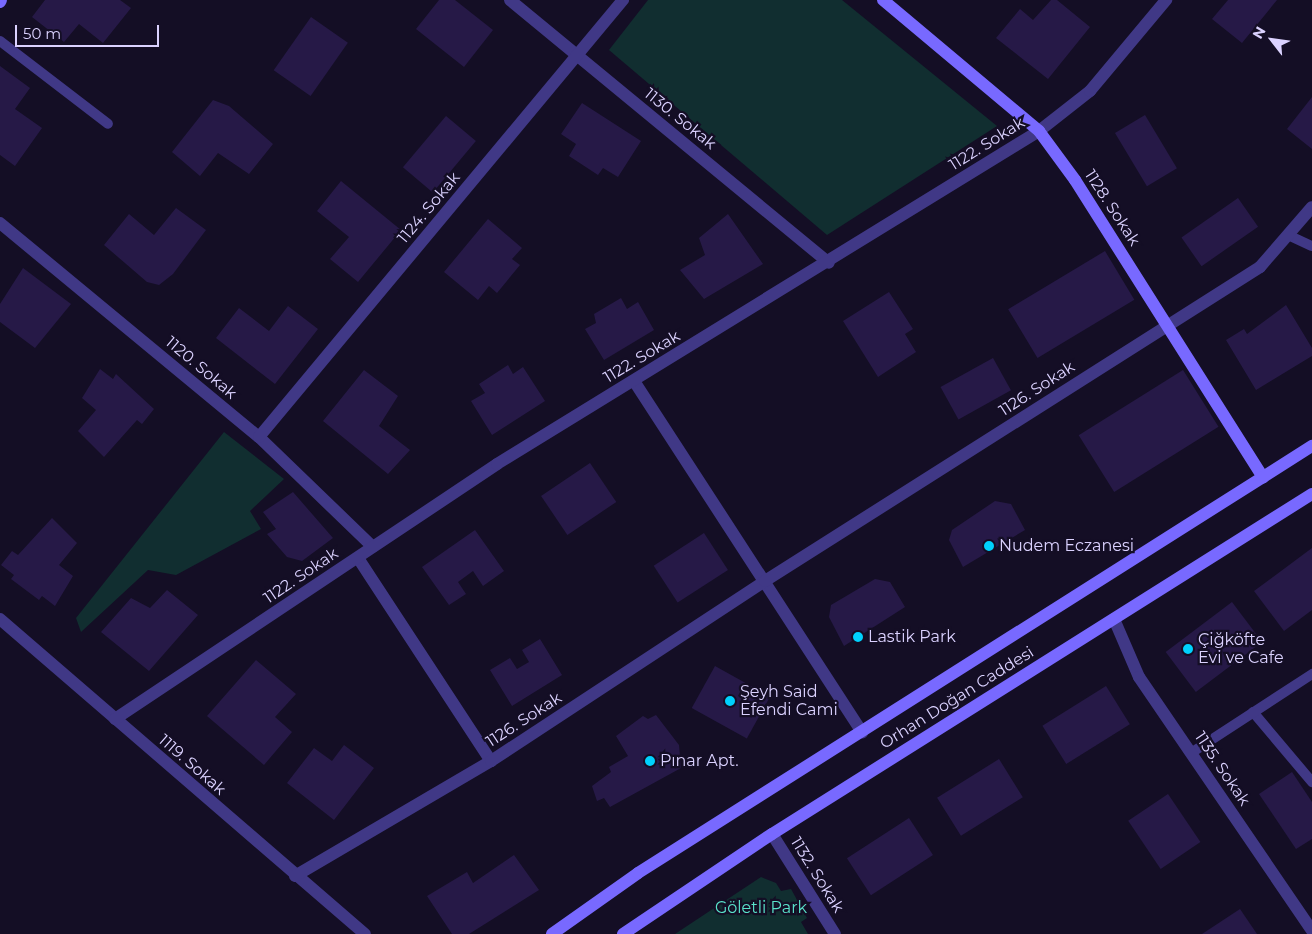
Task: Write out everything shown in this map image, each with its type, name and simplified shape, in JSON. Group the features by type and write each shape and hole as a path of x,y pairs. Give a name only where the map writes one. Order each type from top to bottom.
{"main road":[{"name":"1128. Sokak","path":"883,0 1039,131 1168,324 1263,477"},
{"path":"552,934 638,873 1312,446"},
{"name":"Orhan Doğan Caddesi","path":"623,934 772,834 1312,494"}],"street":[{"name":"1130. Sokak","path":"510,0 829,263"},
{"name":"1124. Sokak","path":"259,437 623,0"},
{"name":"1122. Sokak","path":"115,719 497,464 829,263 1039,131 1090,91 1166,0"},
{"name":"1126. Sokak","path":"295,876 491,761 765,581 1260,267 1312,207"},
{"name":"1120. Sokak","path":"0,223 259,437 373,547"},
{"path":"634,381 862,732"},
{"path":"358,558 491,761"},
{"name":"1119. Sokak","path":"0,619 295,876 365,934"},
{"name":"1135. Sokak","path":"1114,619 1139,676 1312,931"},
{"name":"1132. Sokak","path":"772,834 835,934"}],"lane":[{"path":"0,41 108,124"},
{"path":"1288,235 1312,246"},
{"path":"1191,753 1312,674"},
{"path":"1253,712 1312,782"}],"green space":[{"path":"648,0 842,0 997,126 827,235 609,50"},
{"path":"224,432 284,479 250,511 261,529 176,575 148,570 81,632 76,618"},
{"name":"Göletli Park","path":"761,877 776,883 781,891 791,889 807,918 801,922 808,934 675,934"}],"building":[{"path":"45,0 120,0 131,8 103,43 79,24 64,42 32,17"},
{"path":"439,0 455,0 493,30 464,67 416,29"},
{"path":"1051,0 1057,0 1090,27 1048,79 996,38 1020,9 1033,20"},
{"path":"1228,0 1277,0 1242,43 1212,19"},
{"path":"311,17 348,43 311,96 274,70"},
{"path":"0,66 30,88 15,109 42,128 15,166 0,155"},
{"path":"1312,97 1312,149 1287,129"},
{"path":"213,100 229,106 273,144 249,174 218,153 200,176 172,152"},
{"path":"582,103 641,141 618,177 603,168 598,175 569,156 576,144 561,134"},
{"path":"1145,115 1177,168 1147,186 1115,133"},
{"path":"446,116 476,141 433,192 403,167"},
{"path":"341,181 401,230 358,282 330,259 349,237 317,211"},
{"path":"1238,198 1258,227 1202,266 1181,238"},
{"path":"176,208 206,230 173,274 159,285 147,282 104,245 129,214 154,235"},
{"path":"728,214 763,264 704,299 680,270 705,255 699,238"},
{"path":"488,219 522,248 512,259 520,265 497,293 489,286 478,300 444,272"},
{"path":"1105,251 1134,300 1037,358 1008,309"},
{"path":"23,268 71,304 35,348 0,322 0,304"},
{"path":"889,292 913,329 905,334 916,352 878,377 843,321"},
{"path":"621,298 627,309 638,302 654,330 604,360 585,329 596,323 594,314"},
{"path":"1286,305 1312,348 1312,356 1256,390 1226,340 1244,329 1247,334"},
{"path":"288,306 318,329 275,384 216,338 239,308 269,331"},
{"path":"993,358 1011,390 958,419 941,387"},
{"path":"508,365 513,374 523,367 545,401 492,435 471,401 485,393 479,384"},
{"path":"100,369 113,379 116,374 154,409 142,424 137,420 104,457 78,431 96,410 82,398"},
{"path":"364,370 398,396 379,426 410,450 388,474 323,421"},
{"path":"1183,370 1219,427 1114,492 1079,435"},
{"path":"590,463 616,502 567,535 541,496"},
{"path":"293,492 333,538 302,561 287,557 267,534 276,529 263,512"},
{"path":"995,501 1011,504 1025,530 963,567 949,540 952,530"},
{"path":"52,518 77,543 59,565 73,576 55,606 42,596 39,600 11,579 14,575 1,565 12,551 18,555"},
{"path":"475,530 504,571 483,586 473,571 458,582 466,594 449,605 422,567"},
{"path":"704,533 728,570 678,603 654,566"},
{"path":"1312,548 1312,610 1284,631 1254,591"},
{"path":"875,579 890,582 905,607 844,646 829,617 831,605"},
{"path":"167,590 198,615 149,671 101,632 131,598 150,608"},
{"path":"1232,602 1262,642 1196,692 1166,652"},
{"path":"540,639 562,675 512,706 490,670 510,658 517,669 529,662 522,650"},
{"path":"256,660 296,694 275,717 292,732 264,765 207,716"},
{"name":"Şeyh Said Efendi Cami","path":"715,666 770,697 747,739 692,708"},
{"path":"1106,686 1130,724 1066,764 1042,726"},
{"name":"Pınar Apt.","path":"656,715 679,745 681,768 610,807 604,798 597,801 592,786 611,772 609,767 628,756 616,736 643,716 648,719"},
{"path":"344,745 374,768 334,820 287,783 314,748 332,761"},
{"path":"999,759 1023,797 961,836 937,798"},
{"path":"1292,772 1312,802 1312,839 1296,849 1259,794"},
{"path":"1168,794 1200,842 1161,869 1128,821"},
{"path":"909,818 933,855 871,895 847,858"},
{"path":"514,855 539,890 469,934 452,934 427,896 467,872 473,883"},
{"path":"1240,909 1257,934 1202,934"}],"place":[{"name":"Nudem Eczanesi","path":"989,546"},
{"name":"Lastik Park","path":"858,637"},
{"name":"Çiğköfte Evi ve Cafe","path":"1188,649"},
{"name":"Şeyh Said Efendi Cami","path":"730,701"},
{"name":"Pınar Apt.","path":"650,761"}]}
